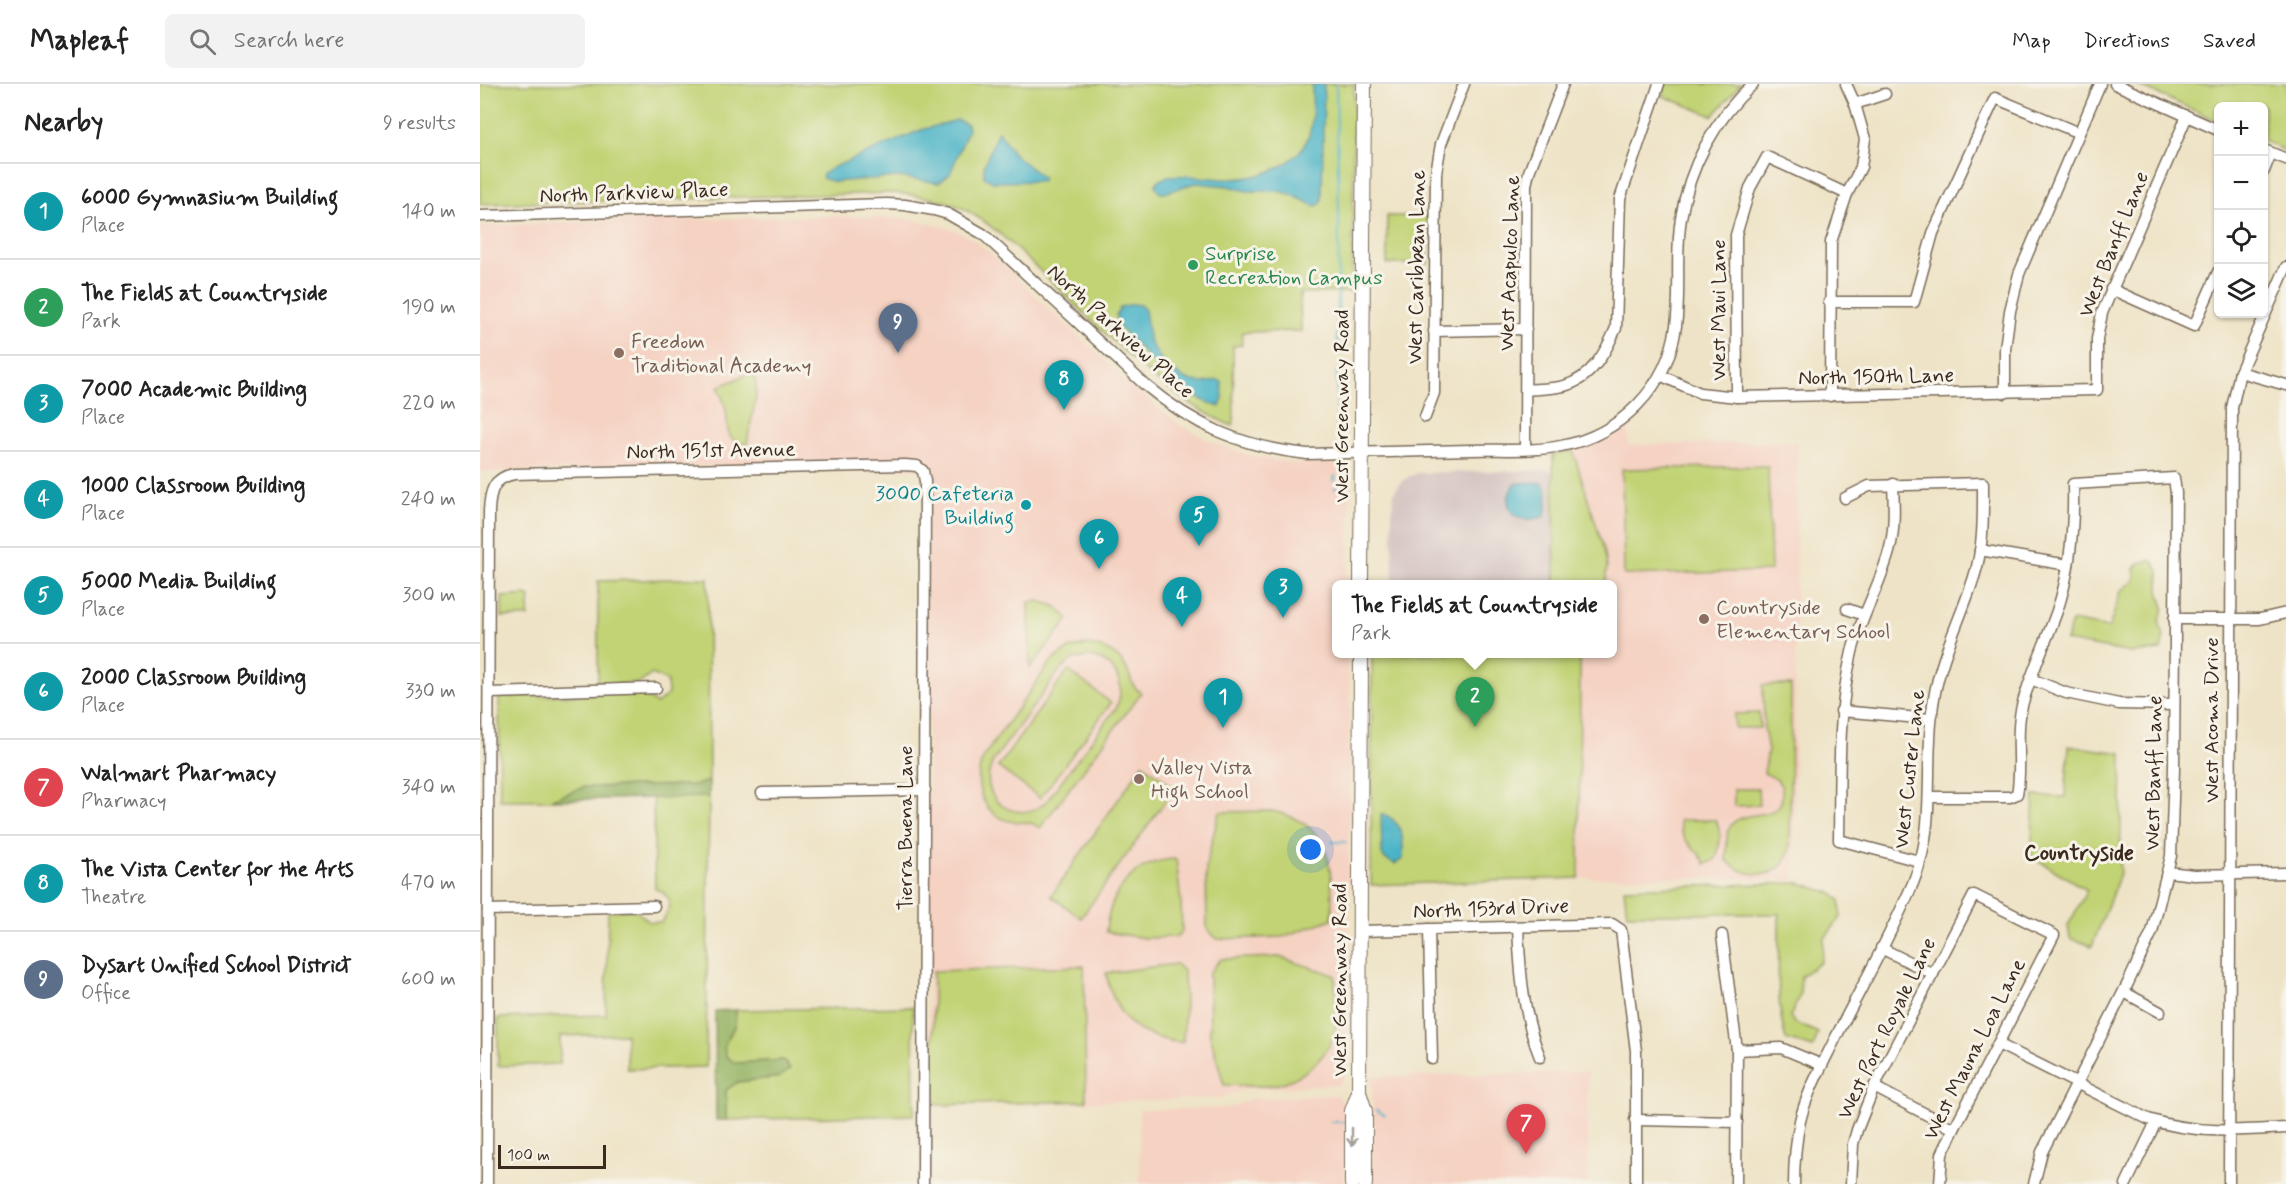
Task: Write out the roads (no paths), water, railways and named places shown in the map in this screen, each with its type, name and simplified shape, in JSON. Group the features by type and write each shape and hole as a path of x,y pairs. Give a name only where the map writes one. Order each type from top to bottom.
{"main road":[{"name":"West Greenway Road","path":"1361,580 1364,84"},
{"name":"West Greenway Road","path":"1361,658 1359,1092 1365,1111 1365,1184"},
{"name":"West Greenway Road","path":"1352,1184 1352,1111 1359,1092"}],"street":[{"name":"West Caribbean Lane","path":"1425,417 1434,393 1436,173 1441,144 1464,84"},
{"name":"West Acapulco Lane","path":"1525,449 1526,185 1563,84"},
{"path":"1526,390 1564,386 1582,377 1597,364 1608,347 1616,328 1620,199 1659,84"},
{"name":"North Parkview Place","path":"480,216 887,204 934,210 948,214 984,234 1144,384 1191,419 1240,441 1279,451 1307,454 1525,449 1562,446 1603,432 1633,410 1660,375 1670,352 1676,326 1679,228 1689,184 1703,149 1719,122 1753,84"},
{"path":"1830,396 1831,242 1847,194 1861,167 1864,139 1855,104 1846,84"},
{"path":"2005,393 2005,348 2010,311 2019,274 2100,84"},
{"path":"2115,84 2214,128"},
{"path":"1855,104 1885,94"},
{"path":"1829,302 1914,302 1933,233 1995,98 2079,133"},
{"name":"West Banff Lane","path":"2097,390 2097,339 2102,314 2187,116"},
{"path":"2268,152 2286,159"},
{"name":"West Maui Lane","path":"1737,397 1737,236 1750,188 1767,156 1847,194"},
{"name":"West Acoma Drive","path":"2229,1184 2232,408 2240,372 2286,267"},
{"path":"2111,289 2194,326 2214,281"},
{"path":"1434,331 1526,329"},
{"path":"2240,372 2286,385"},
{"name":"North 150th Lane","path":"1660,375 1700,393 1737,397 2097,390"},
{"name":"North 151st Avenue","path":"489,693 489,502 493,486 499,479 514,474 895,465 917,466 923,471"},
{"name":"Tierra Buena Lane","path":"923,471 925,499 923,1184"},
{"name":"West Banff Lane","path":"2034,1184 2042,1152 2152,932 2168,872 2172,845 2176,493 2174,478 2073,484 2073,518 2068,565"},
{"name":"West Custer Lane","path":"1794,1184 1794,1162 1800,1120 1811,1086 1914,882 1927,826 1930,719 1940,673 1975,577 1980,550 1983,483 1893,484"},
{"path":"1845,498 1869,486 1893,484 1894,526 1890,549 1853,650 1841,711 1839,840 1919,861"},
{"path":"1929,797 2010,797 2018,794 2017,736 2022,704 2057,609 2068,565 1980,550"},
{"path":"1847,609 1864,615"},
{"path":"2174,619 2260,619 2286,613"},
{"path":"2031,680 2066,693 2119,704 2174,705"},
{"path":"487,1184 489,693 656,688"},
{"path":"1841,711 1930,719"},
{"path":"762,793 925,790"},
{"path":"2168,872 2194,875 2286,873"},
{"name":"West Port Royale Lane","path":"1851,1184 1853,1144 1874,1087 1974,895 2054,935"},
{"path":"488,910 654,906"},
{"name":"North 153rd Drive","path":"1361,931 1612,924 1621,930 1636,1051 1635,1120"},
{"path":"1518,927 1521,979 1534,1043 1540,1057"},
{"path":"1429,929 1432,1059"},
{"path":"1722,935 1737,1050 1736,1184"},
{"name":"West Mauna Loa Lane","path":"1940,1184 1942,1154 2054,935"},
{"path":"1881,948 1933,974"},
{"path":"2124,992 2160,1012"},
{"path":"1998,1044 2156,1122 2184,1129 2229,1131 2286,1128"},
{"path":"1737,1050 1781,1048 1822,1065"},
{"path":"1874,1087 1954,1128"},
{"path":"1636,1184 1635,1120 1737,1122"},
{"path":"2126,1184 2156,1122"}],"water":[{"path":"1312,84 1324,84 1322,201 1319,205 1315,206 1290,194 1277,191 1246,191 1228,186 1195,183 1160,193 1155,186 1158,181 1168,176 1221,179 1252,177 1286,163 1304,146 1311,129"},
{"path":"957,120 967,124 968,130 950,174 939,183 898,177 834,182 822,178 823,174 832,168 921,130"},
{"path":"998,131 1014,154 1042,177 1042,181 993,182 984,177 984,166"},
{"path":"1140,305 1145,310 1150,343 1162,361 1184,379 1203,383 1218,380 1222,382 1223,398 1220,407 1190,393 1177,384 1118,326 1116,315 1121,307"},
{"path":"1536,482 1544,485 1547,498 1545,516 1527,519 1514,514 1508,501 1515,484"},
{"path":"1381,815 1395,821 1401,832 1403,859 1395,864 1385,859 1382,854"}],"waterway":[{"path":"1336,84 1339,216 1337,354"},
{"path":"1337,371 1337,426"},
{"path":"1334,481 1335,476"},
{"path":"1334,488 1348,488"},
{"path":"1332,842 1346,842"},
{"path":"1376,1110 1385,1115"},
{"path":"1330,1122 1345,1122"}],"place":[{"name":"Surprise Recreation Campus","path":"1193,265"},
{"name":"Freedom Traditional Academy","path":"619,353"},
{"name":"Dysart Unified School District","path":"898,353"},
{"name":"The Vista Center for the Arts","path":"1064,410"},
{"name":"3000 Cafeteria Building","path":"1026,505"},
{"name":"5000 Media Building","path":"1199,546"},
{"name":"2000 Classroom Building","path":"1099,569"},
{"name":"7000 Academic Building","path":"1283,618"},
{"name":"Countryside Elementary School","path":"1704,619"},
{"name":"1000 Classroom Building","path":"1182,627"},
{"name":"The Fields at Countryside","path":"1475,727"},
{"name":"6000 Gymnasium Building","path":"1223,728"},
{"name":"Valley Vista High School","path":"1139,779"},
{"name":"Walmart Pharmacy","path":"1526,1154"}],"district":[{"name":"Countryside","path":"2079,852"}]}
